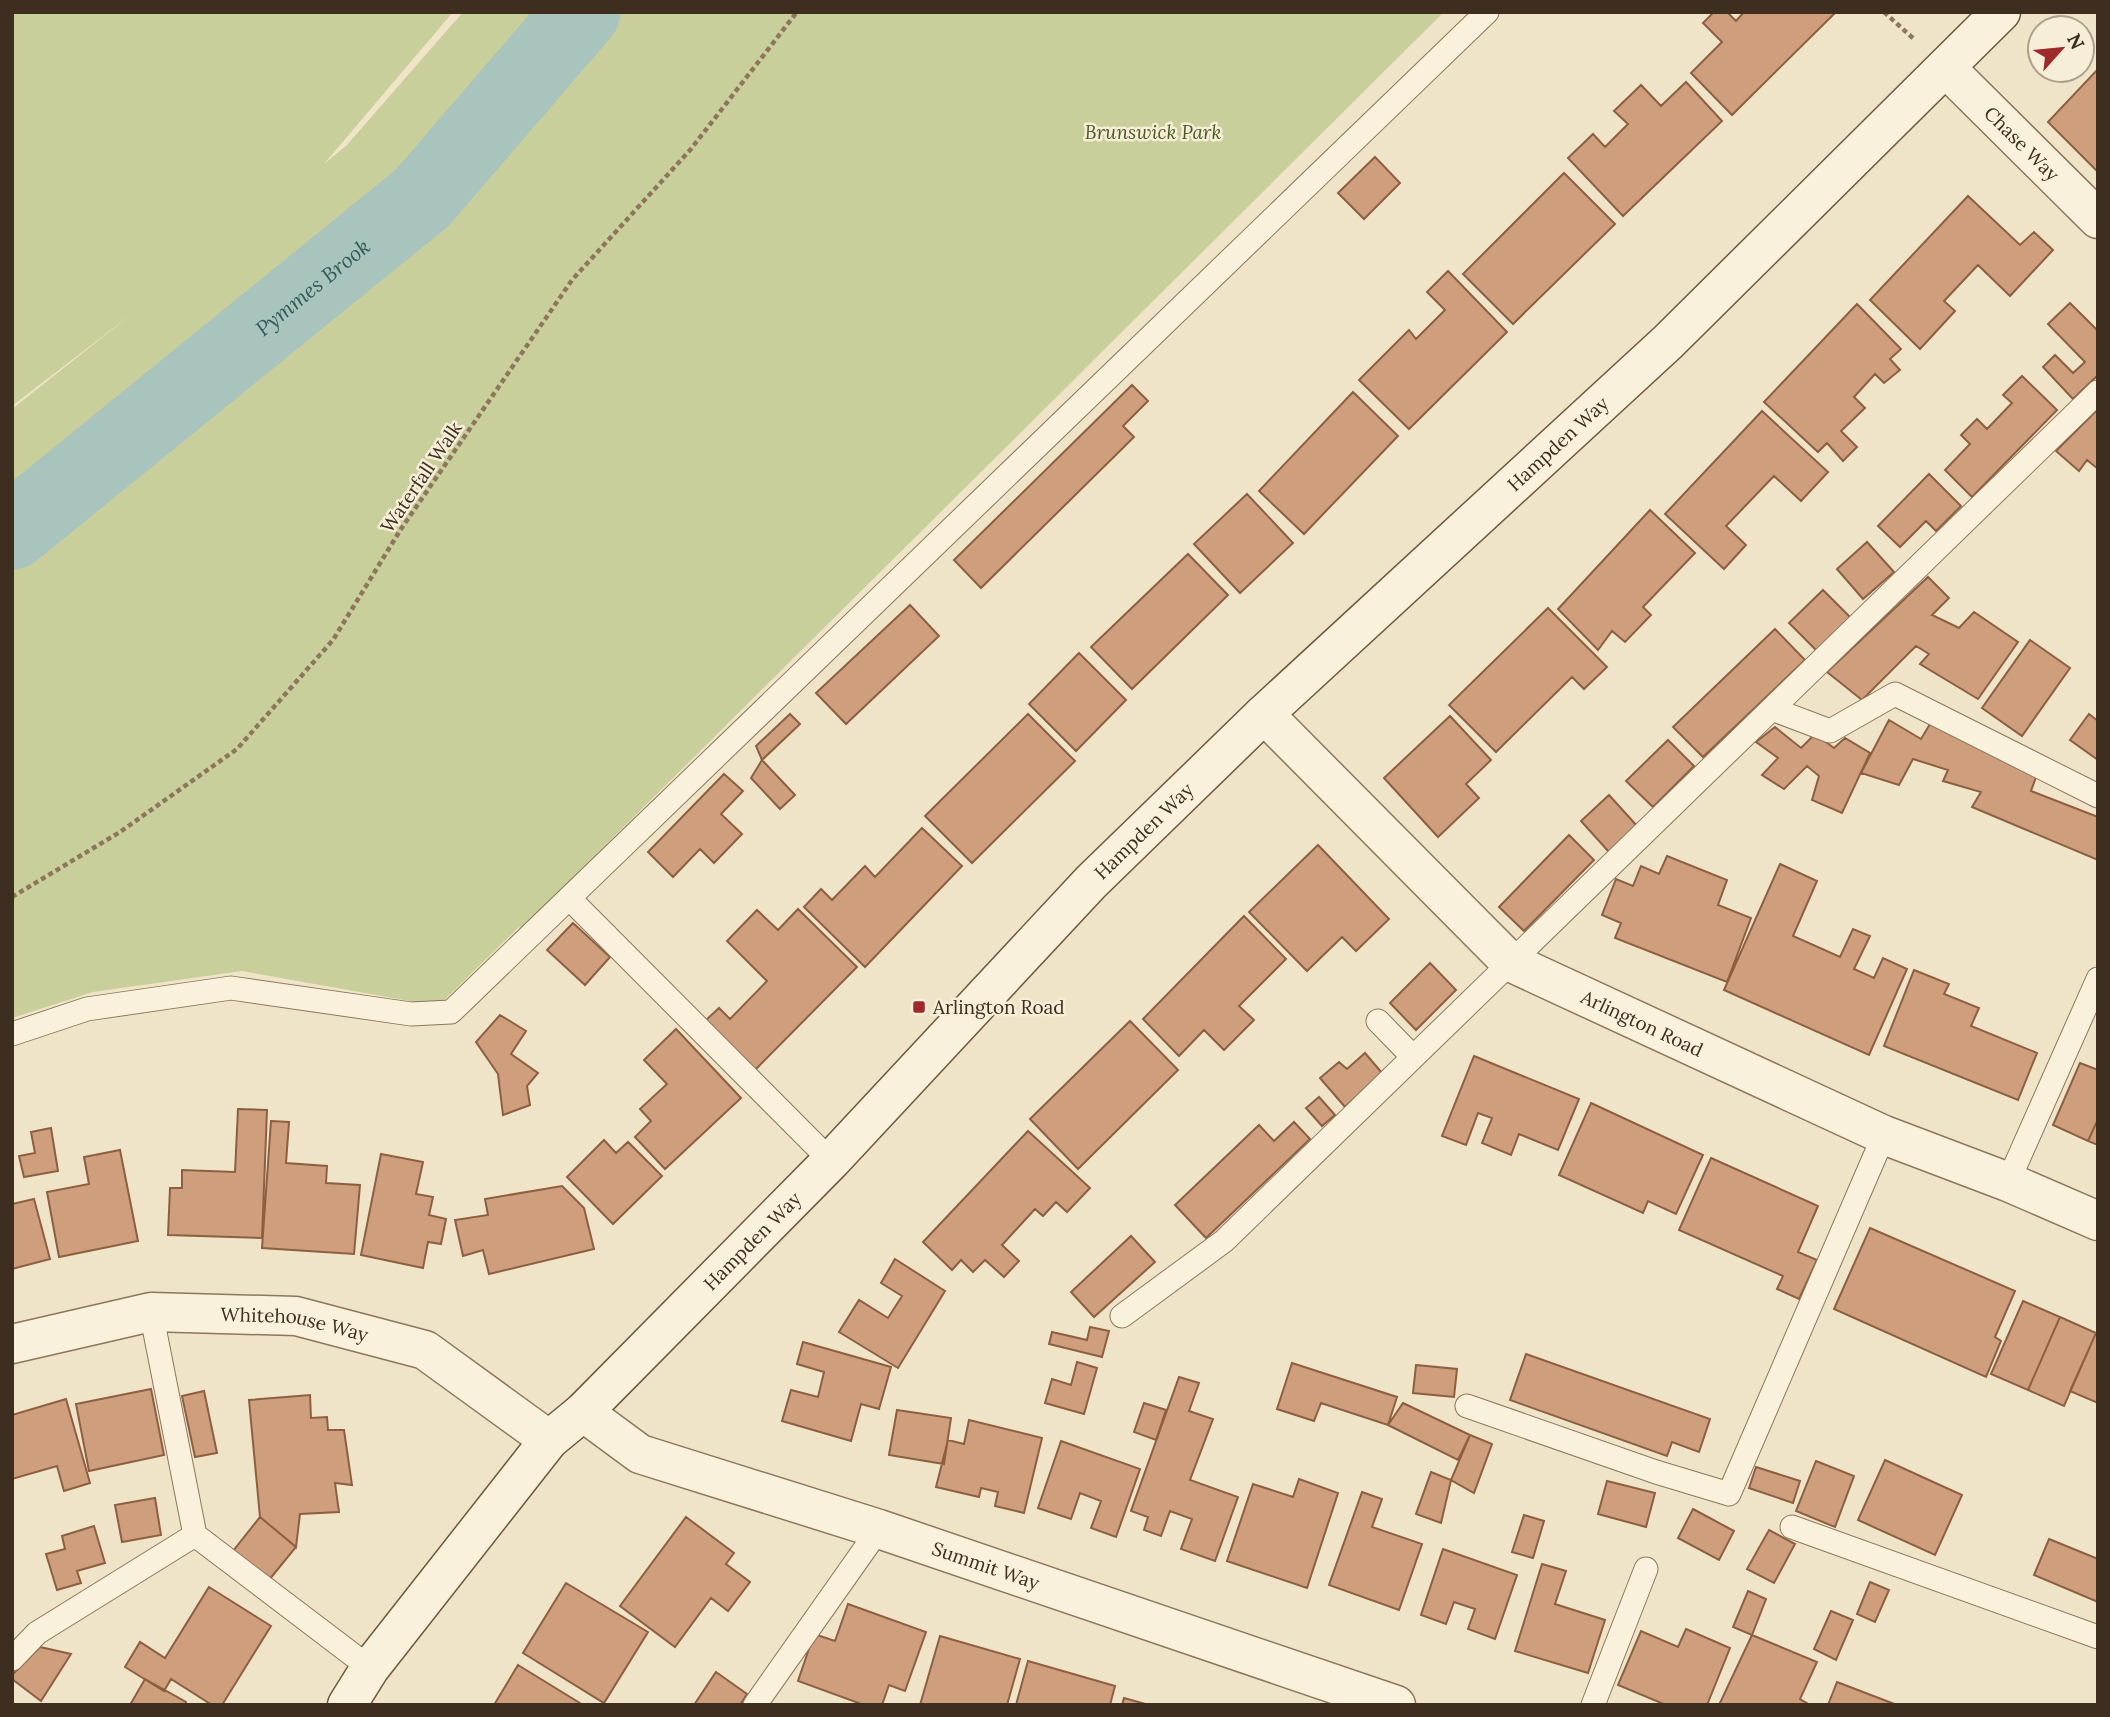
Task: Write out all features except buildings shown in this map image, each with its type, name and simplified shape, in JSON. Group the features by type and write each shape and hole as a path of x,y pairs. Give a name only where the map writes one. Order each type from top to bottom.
{"street":[{"name":"Hampden Way","path":"347,1705 370,1668 549,1440 583,1412 831,1161 1091,882 1264,714 1668,342 2001,12"},
{"name":"Chase Way","path":"1945,68 2098,219"},
{"name":"Arlington Road","path":"1264,714 1510,962 1884,1135 2008,1182 2098,1221"},
{"name":"Whitehouse Way","path":"12,1344 151,1312 296,1317 425,1350 549,1440"},
{"name":"Summit Way","path":"583,1412 640,1454 879,1529 1396,1705"}],"lane":[{"path":"12,1034 88,1009 231,988 411,1014 451,1012 1487,12"},
{"path":"1122,1316 1224,1241 2098,392"},
{"path":"1772,709 1830,731 1895,694 2098,796"},
{"path":"569,899 831,1161"},
{"path":"2008,1182 2098,979"},
{"path":"1378,1021 1413,1057"},
{"path":"1466,1406 1656,1472 1729,1494 1884,1135"},
{"path":"151,1312 195,1535 370,1668"},
{"path":"1792,1527 2098,1637"},
{"path":"755,1705 879,1529"},
{"path":"12,1659 37,1633 195,1535"},
{"path":"1592,1705 1646,1569"}],"path":[{"name":"Waterfall Walk","path":"12,897 120,832 237,748 255,729 333,640 401,529 572,280 691,149 797,12"}],"green space":[{"name":"Brunswick Park","path":"12,12 453,12 324,164 346,146 463,12 1444,12 521,929 519,927 438,1006 242,971 93,992 12,1018 12,409 133,313 12,406"}],"waterway":[{"name":"Pymmes Brook","path":"12,531 422,198 582,12"}],"place":[{"name":"Arlington Road","path":"919,1007"}]}
